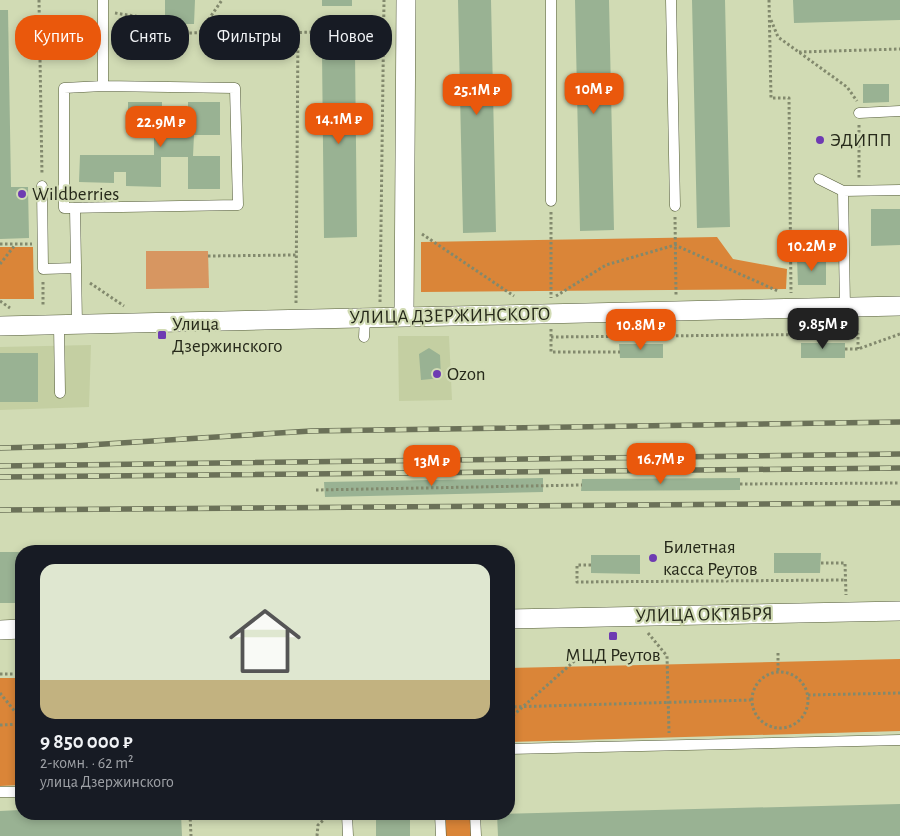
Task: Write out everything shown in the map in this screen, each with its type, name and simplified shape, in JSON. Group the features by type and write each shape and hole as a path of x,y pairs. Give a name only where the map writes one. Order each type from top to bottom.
{"street":[{"path":"404,316 406,0"},
{"name":"УЛИЦА ДЗЕРЖИНСКОГО","path":"0,326 900,306"},
{"name":"УЛИЦА ОКТЯБРЯ","path":"515,619 900,611"},
{"path":"0,630 15,629"}],"lane":[{"path":"550,0 551,201"},
{"path":"671,0 675,206"},
{"path":"103,86 107,4"},
{"path":"103,86 235,88 238,205 64,208 64,88 103,86"},
{"path":"859,113 900,111"},
{"path":"820,179 843,191 900,190"},
{"path":"42,186 43,268 76,268"},
{"path":"843,191 845,307"},
{"path":"60,393 76,268 76,208"},
{"path":"364,318 364,337"},
{"path":"515,749 900,740"},
{"path":"0,792 15,792"},
{"path":"348,820 348,836"},
{"path":"440,820 441,836"},
{"path":"475,820 476,836"}],"path":[{"path":"39,0 42,186"},
{"path":"211,15 222,0"},
{"path":"384,0 384,15"},
{"path":"551,201 551,299 606,265 675,245 791,296 789,98 771,98 769,0"},
{"path":"107,4 116,14 147,18 166,33 199,32"},
{"path":"770,18 778,37 847,87 858,102 859,191"},
{"path":"799,52 900,49"},
{"path":"296,303 298,60"},
{"path":"380,302 384,60"},
{"path":"675,206 676,311"},
{"path":"414,228 518,300"},
{"path":"0,244 42,244"},
{"path":"0,264 16,244"},
{"path":"208,256 296,255"},
{"path":"43,268 43,307"},
{"path":"85,280 125,306"},
{"path":"0,301 10,308"},
{"path":"620,352 551,352 551,337 858,334 858,349"},
{"path":"845,349 858,349 900,334"},
{"path":"740,484 900,482"},
{"path":"316,490 582,486"},
{"path":"820,563 845,563 846,598"},
{"path":"591,565 577,565 577,582 846,580"},
{"path":"778,653 778,672"},
{"path":"666,656 669,746"},
{"path":"515,713 578,657"},
{"path":"778,672 791,674 799,679 808,695 808,704 800,721 782,728 773,728 757,718 751,700 757,682 764,676 778,672"},
{"path":"0,674 15,674"},
{"path":"0,693 15,712"},
{"path":"808,695 900,693"},
{"path":"515,706 751,700"},
{"path":"0,725 15,724"},
{"path":"190,820 191,836"},
{"path":"317,836 318,825 323,820"}],"shaded area":[{"path":"717,237 733,259 787,269 786,289 421,292 421,242"},
{"path":"0,247 33,247 34,299 0,299"},
{"path":"146,251 208,251 209,288 146,289"},
{"path":"398,336 449,336 452,400 399,401"},
{"path":"91,345 89,407 0,410 0,347"},
{"path":"900,659 900,731 515,742 515,668"},
{"path":"0,678 15,678 15,785 0,786"},
{"path":"444,820 472,820 472,836 444,836"}],"building":[{"path":"165,0 195,0 194,24 189,24 189,15 165,15"},
{"path":"322,0 352,0 352,6 322,6"},
{"path":"458,0 491,0 496,232 463,233"},
{"path":"575,0 609,0 614,230 580,231"},
{"path":"692,0 725,0 730,227 697,228"},
{"path":"793,0 900,0 900,20 794,23"},
{"path":"0,10 8,10 11,187 28,187 29,238 0,239"},
{"path":"322,60 355,60 357,237 324,238"},
{"path":"863,84 889,84 889,102 863,103"},
{"path":"128,102 162,102 162,122 188,122 188,102 220,102 220,135 194,135 193,156 220,156 220,189 188,189 188,157 161,157 161,187 126,186 126,172 114,172 114,183 79,182 80,155 154,155 154,135 128,135"},
{"path":"871,209 900,209 900,245 871,246"},
{"path":"797,259 826,259 826,285 798,285"},
{"path":"801,343 845,343 845,358 801,358"},
{"path":"619,344 663,344 663,358 620,358"},
{"path":"429,348 440,355 441,378 421,380 419,354"},
{"path":"0,353 38,353 38,402 0,402"},
{"path":"543,478 543,492 325,497 324,482"},
{"path":"740,478 740,490 581,491 582,479"},
{"path":"0,552 15,552 15,603 0,603"},
{"path":"774,553 821,553 820,573 774,573"},
{"path":"591,555 640,555 640,574 591,573"},
{"path":"900,804 900,836 498,836 497,820 515,820 515,814"},
{"path":"15,810 15,820 181,820 182,836 0,836 0,811"},
{"path":"376,820 410,820 410,836 376,836"}],"railway":[{"path":"0,448 73,446 311,431 900,422"},
{"path":"0,466 900,454"},
{"path":"0,477 900,468"},
{"path":"0,510 900,503"}],"place":[{"name":"ЭДИПП","path":"820,140"},
{"name":"Wildberries","path":"22,194"},
{"name":"Улица Дзержинского","path":"162,335"},
{"name":"Ozon","path":"437,374"},
{"name":"Билетная касса Реутов","path":"653,558"},
{"name":"МЦД Реутов","path":"613,636"}]}
